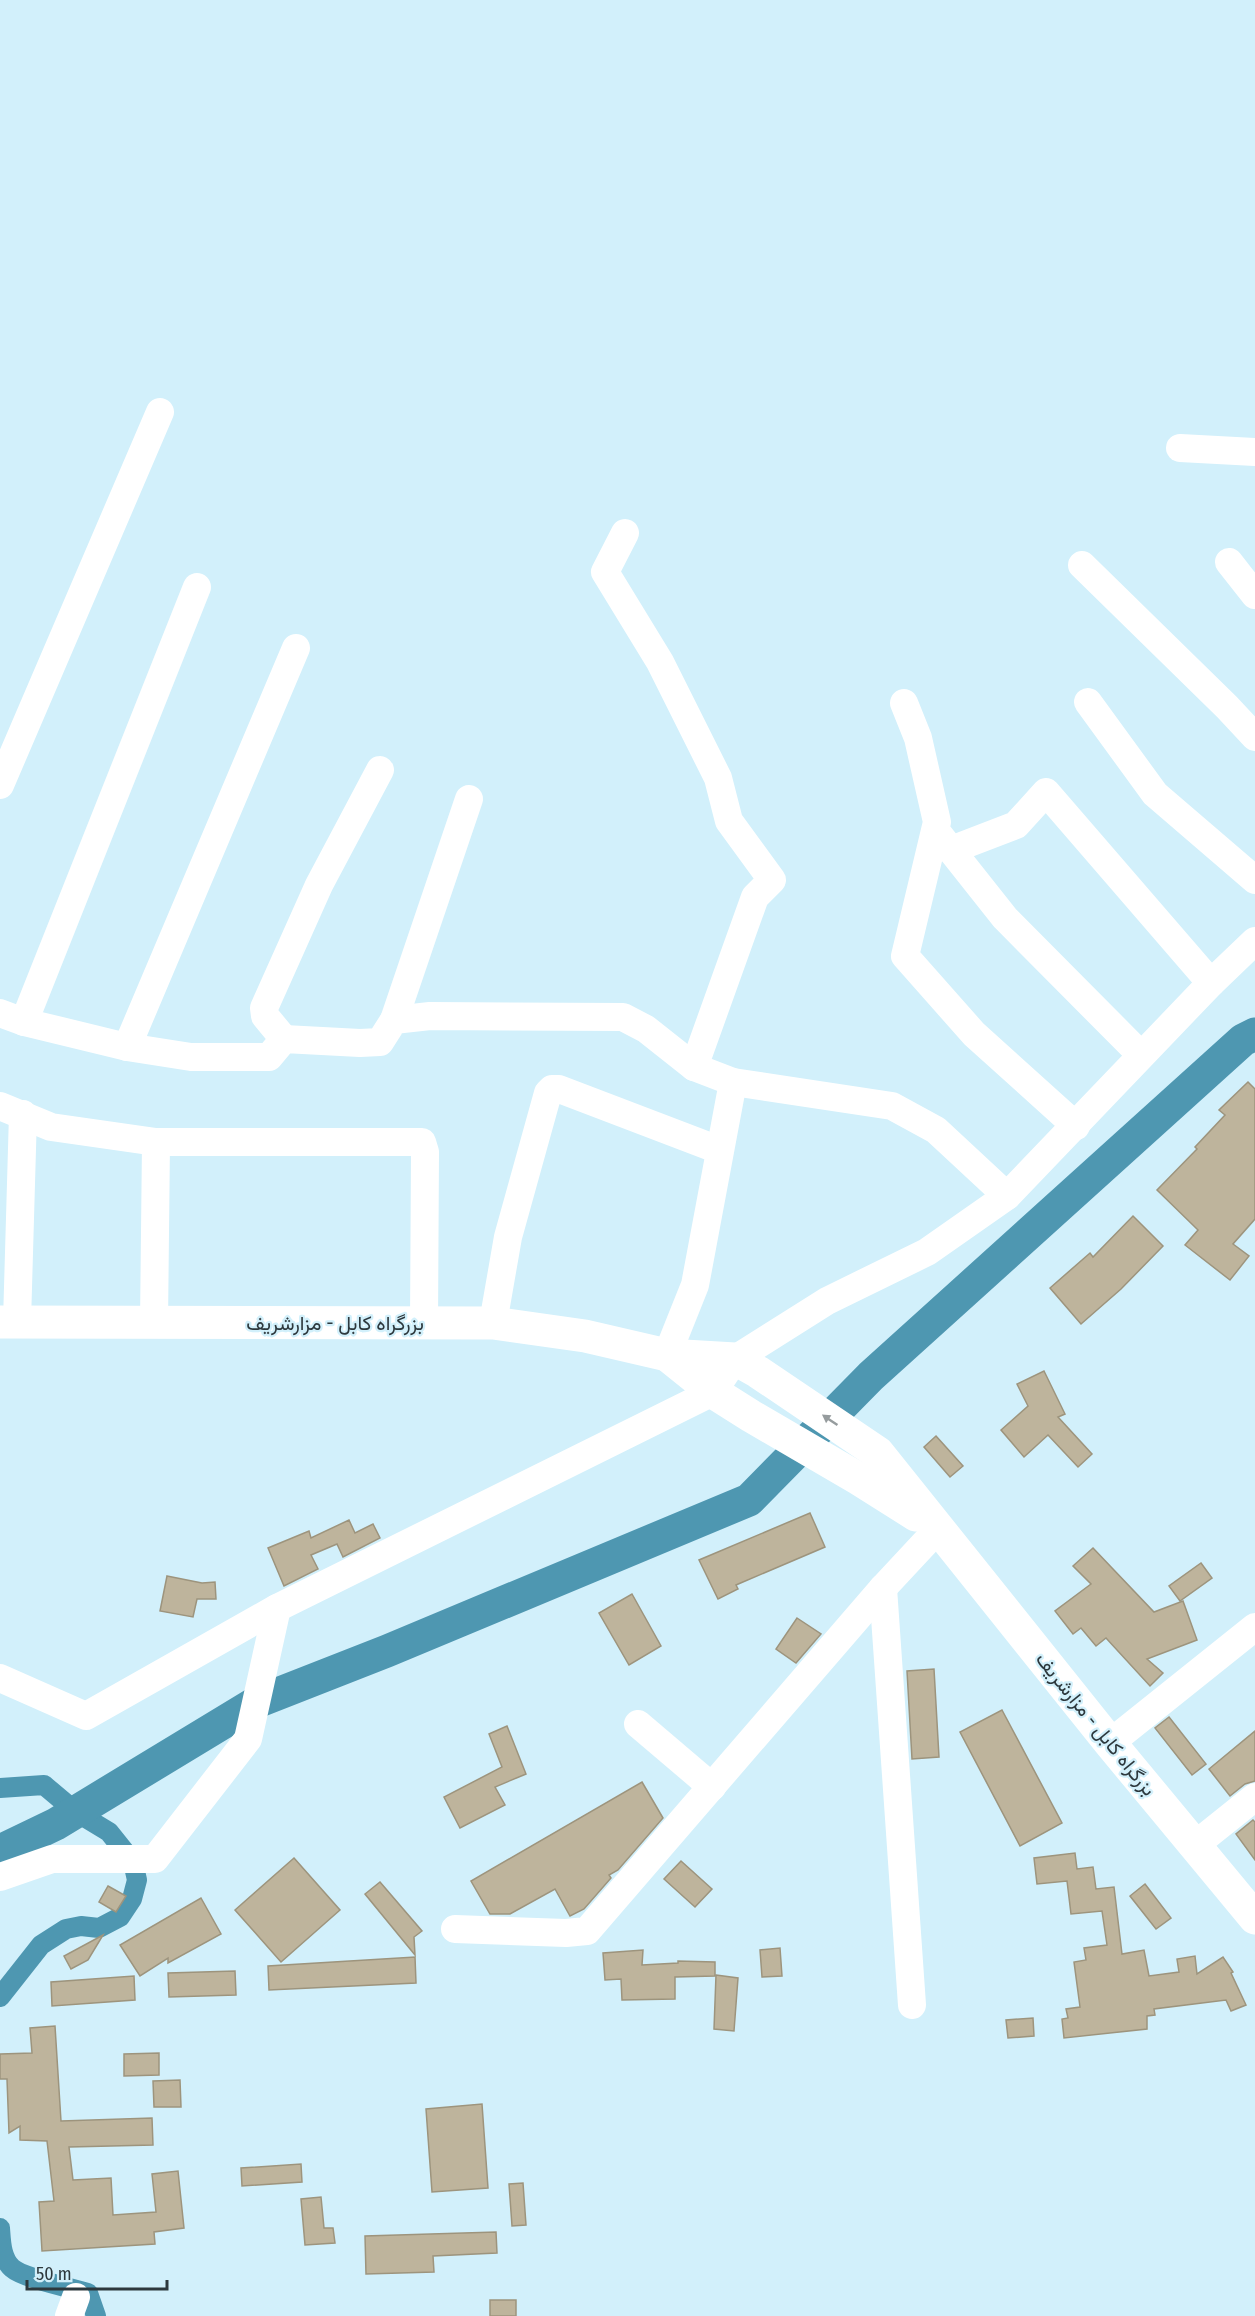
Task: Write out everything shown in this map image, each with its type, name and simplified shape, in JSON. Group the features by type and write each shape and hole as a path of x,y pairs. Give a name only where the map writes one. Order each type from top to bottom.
{"highway":[{"name":"بزرگراه کابل - مزارشریف","path":"8,1322 493,1323 585,1336 667,1355 746,1365 878,1453 1110,1743 1255,1916"},
{"name":"بزرگراه کابل - مزارشریف","path":"667,1355 713,1392 938,1529"}],"street":[{"path":"0,785 160,412"},
{"path":"1180,448 1255,452"},
{"path":"625,533 606,572 660,662 718,778 729,821 772,880 754,897 694,1067"},
{"path":"1229,562 1255,595"},
{"path":"1082,565 1255,737"},
{"path":"197,587 12,1017 127,1047 191,1057 269,1057 284,1039"},
{"path":"127,1047 296,648"},
{"path":"1088,702 1155,794 1255,880"},
{"path":"904,703 918,738 943,839 1005,918 1141,1055"},
{"path":"380,770 319,885 264,1008 265,1016 284,1039 380,1042 394,1020 469,799"},
{"path":"943,839 1016,825 1046,792 1211,983"},
{"path":"943,839 905,956 974,1034 1076,1126"},
{"path":"0,1677 86,1716 277,1608 713,1392 827,1301 927,1252 1007,1196 1211,983 1255,941"},
{"path":"394,1020 430,1016 623,1017 646,1029 694,1067 733,1082 892,1106 936,1130 1007,1196"},
{"path":"667,1355 695,1285 733,1082"},
{"path":"493,1323 508,1237 548,1093 552,1089 559,1089 719,1150"},
{"path":"8,1322 12,1110 51,1127 156,1142 422,1142 425,1152 424,1323"},
{"path":"154,1323 156,1142"},
{"path":"455,1929 566,1933 587,1931 883,1588 938,1529"},
{"path":"883,1588 912,2006"},
{"path":"0,1877 52,1859 155,1859 249,1739 277,1608"},
{"path":"1110,1743 1255,1627"},
{"path":"638,1724 712,1787"},
{"path":"1195,1845 1255,1797"}],"building":[{"path":"1248,1082 1255,1089 1255,1219 1233,1244 1249,1256 1230,1280 1185,1245 1198,1230 1157,1190 1197,1149 1195,1147 1225,1115 1219,1110"},
{"path":"1133,1216 1163,1246 1121,1289 1081,1324 1050,1288 1090,1253 1093,1257"},
{"path":"1044,1371 1065,1414 1058,1417 1092,1454 1078,1467 1048,1435 1024,1457 1001,1430 1028,1406 1017,1384"},
{"path":"936,1436 963,1466 950,1477 924,1447"},
{"path":"810,1513 825,1547 736,1585 738,1589 718,1599 699,1560"},
{"path":"349,1520 355,1533 373,1524 380,1538 343,1557 337,1544 311,1555 318,1569 284,1586 268,1548 309,1531 311,1538"},
{"path":"1093,1548 1154,1612 1183,1601 1197,1640 1147,1659 1163,1673 1150,1686 1106,1638 1096,1646 1081,1628 1073,1634 1055,1611 1091,1584 1073,1566"},
{"path":"1201,1563 1212,1578 1180,1601 1169,1586"},
{"path":"167,1576 202,1583 215,1582 216,1599 197,1599 193,1617 160,1611"},
{"path":"632,1594 661,1646 629,1665 599,1613"},
{"path":"797,1618 821,1634 796,1663 776,1649"},
{"path":"934,1669 939,1757 912,1759 907,1671"},
{"path":"1002,1710 1062,1823 1020,1846 960,1732"},
{"path":"1169,1717 1206,1764 1192,1775 1155,1728"},
{"path":"507,1726 526,1774 495,1787 505,1805 460,1828 444,1797 502,1767 489,1734"},
{"path":"1255,1731 1255,1781 1245,1784 1230,1796 1209,1769"},
{"path":"642,1782 663,1818 618,1870 609,1875 611,1878 584,1909 570,1916 555,1889 510,1914 490,1914 471,1881"},
{"path":"1253,1820 1255,1822 1255,1860 1236,1834"},
{"path":"1075,1853 1077,1869 1093,1867 1096,1889 1114,1887 1122,1954 1144,1950 1149,1976 1179,1972 1177,1959 1195,1956 1197,1974 1223,1957 1233,1972 1231,1973 1246,2005 1231,2011 1226,2000 1154,2009 1155,2015 1147,2016 1147,2029 1064,2038 1062,2019 1068,2018 1066,2009 1080,2007 1074,1962 1086,1960 1084,1948 1107,1945 1102,1911 1071,1914 1067,1881 1037,1884 1034,1858"},
{"path":"294,1858 340,1910 281,1962 235,1910"},
{"path":"681,1861 712,1889 695,1907 664,1879"},
{"path":"380,1882 422,1931 414,1937 415,1955 365,1894"},
{"path":"1145,1884 1171,1918 1156,1929 1130,1896"},
{"path":"108,1886 126,1896 116,1912 99,1902"},
{"path":"201,1898 221,1934 168,1963 168,1958 140,1976 120,1945"},
{"path":"103,1935 88,1960 71,1969 64,1956"},
{"path":"780,1948 782,1976 762,1977 760,1950"},
{"path":"643,1950 642,1965 678,1963 678,1961 715,1962 715,1976 675,1977 675,1999 622,2000 621,1979 605,1980 603,1953"},
{"path":"415,1957 416,1983 269,1990 268,1966"},
{"path":"235,1971 236,1995 169,1997 168,1973"},
{"path":"716,1975 738,1978 734,2031 714,2029"},
{"path":"134,1976 135,2000 52,2006 51,1982"},
{"path":"1033,2018 1034,2036 1008,2038 1006,2020"},
{"path":"55,2026 61,2121 152,2118 153,2145 69,2147 73,2180 111,2178 113,2215 156,2212 152,2174 178,2171 184,2228 154,2232 155,2244 42,2251 39,2202 54,2201 47,2141 20,2140 20,2126 9,2133 7,2079 0,2079 0,2054 32,2053 30,2028"},
{"path":"159,2053 159,2075 124,2076 124,2054"},
{"path":"180,2080 181,2107 154,2107 153,2081"},
{"path":"482,2104 488,2188 432,2192 426,2109"},
{"path":"301,2164 302,2182 242,2186 241,2168"},
{"path":"523,2183 526,2225 512,2226 509,2184"},
{"path":"321,2197 324,2228 333,2228 335,2243 305,2245 301,2199"},
{"path":"496,2232 497,2253 433,2256 434,2272 366,2274 365,2236"},
{"path":"490,2300 516,2300 516,2316 490,2316"}],"waterway":[{"path":"0,1851 56,1824 257,1702 387,1651 749,1500 871,1376 1243,1040 1255,1034"},
{"path":"0,1788 44,1785 76,1812 109,1832 133,1862 137,1880 132,1899 120,1917 99,1928 81,1926 66,1929 41,1945 0,1997"},
{"path":"0,2228 1,2244 8,2264 12,2268 36,2279 88,2293 96,2316"}]}
